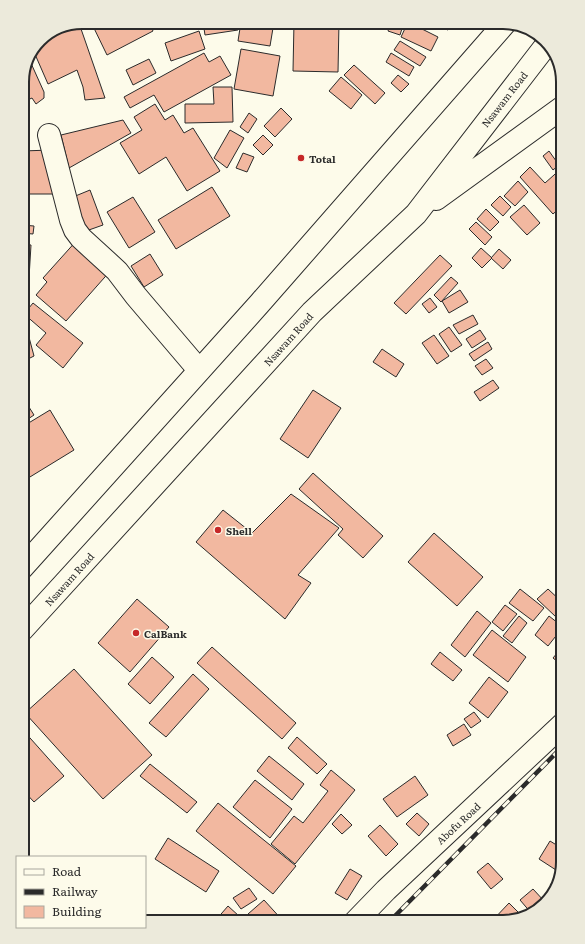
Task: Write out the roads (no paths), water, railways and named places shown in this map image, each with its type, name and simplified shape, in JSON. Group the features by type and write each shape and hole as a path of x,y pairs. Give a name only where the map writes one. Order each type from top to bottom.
{"main road":[{"path":"29,560 311,245 500,29"},
{"name":"Nsawam Road","path":"29,622 312,312 416,214 544,48"},
{"path":"416,214 556,112"},
{"path":"49,135 71,220 75,230 81,238 117,271 136,296 200,370"},
{"name":"Abofu Road","path":"362,915 386,890 556,731"}],"railway":[{"path":"396,915 556,753"}],"place":[{"name":"Total","path":"301,158"},
{"name":"Shell","path":"218,530"},
{"name":"CalBank","path":"136,633"}]}
